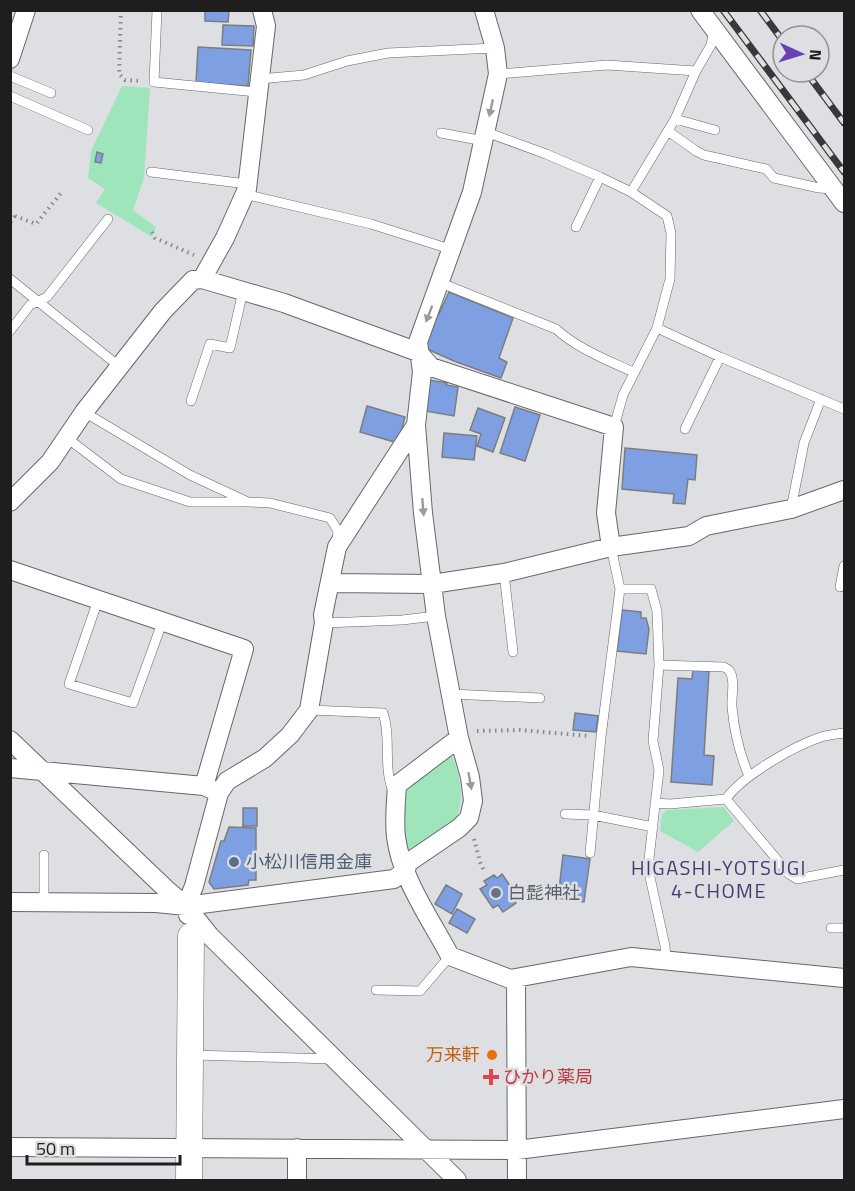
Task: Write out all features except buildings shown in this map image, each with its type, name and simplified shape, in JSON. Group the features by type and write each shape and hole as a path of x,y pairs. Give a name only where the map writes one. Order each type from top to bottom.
{"street":[{"path":"10,59 26,10"},
{"path":"202,279 246,189 266,26 262,10"},
{"path":"10,902 156,903 186,906 394,879 405,871 409,862 459,828 469,818 473,801 470,777 458,735 436,616 423,513 416,425 422,372 418,342 472,192 498,74 495,48 484,10"},
{"path":"700,10 839,196"},
{"path":"714,29 721,10"},
{"path":"10,502 50,462 84,412 163,311 193,280 202,279 284,303 418,352 431,367 614,427 606,513 611,547"},
{"path":"10,768 212,789 265,758 291,735 309,710 324,623 323,615 337,547 416,425"},
{"path":"330,583 432,584 504,573 611,547 689,536 706,526 791,509 844,490"},
{"path":"10,570 244,649 212,789 194,886 186,906 191,936 189,1180"},
{"path":"458,735 397,785 396,799 396,837 405,871 450,956 516,980 631,957 844,978"},
{"path":"10,740 186,906 210,936 457,1180"},
{"path":"516,980 517,1180"},
{"path":"10,1148 517,1150 844,1109"},
{"path":"297,1148 297,1180"}],"lane":[{"path":"157,10 154,82 258,86 304,75 347,61 388,53 495,48"},
{"path":"631,192 675,119 696,71 711,45 714,29"},
{"path":"498,74 607,65 696,71"},
{"path":"10,76 51,93"},
{"path":"10,96 88,130"},
{"path":"675,119 715,130"},
{"path":"668,131 696,151 766,169 774,178 819,188 839,196"},
{"path":"441,132 485,137 546,154 631,192 667,216 671,233 670,279 657,328 623,395 614,427"},
{"path":"151,172 246,189 453,250"},
{"path":"576,227 600,177"},
{"path":"10,331 30,305 47,297 108,219"},
{"path":"10,279 120,366"},
{"path":"441,283 556,329 597,355 633,372"},
{"path":"191,401 210,344 230,348 243,291"},
{"path":"657,328 844,409"},
{"path":"685,429 720,357"},
{"path":"791,509 804,443 820,399"},
{"path":"84,412 190,475 248,502"},
{"path":"67,438 121,479 190,502 270,503 330,518 338,531 337,547"},
{"path":"590,853 601,737 620,589 611,547"},
{"path":"840,587 844,566"},
{"path":"504,573 513,652"},
{"path":"620,589 651,589 657,611 658,665 652,741 659,770 648,868 666,960"},
{"path":"98,600 69,684 133,703 162,623"},
{"path":"324,623 402,620 436,616"},
{"path":"658,665 729,670 732,681 732,707 743,763 749,776"},
{"path":"451,694 540,698"},
{"path":"309,710 383,713 387,723 389,783 396,799"},
{"path":"726,800 732,791 749,776 806,744 822,737 844,733"},
{"path":"655,802 670,804 726,800"},
{"path":"726,800 789,874 797,879 844,870"},
{"path":"565,814 593,815 653,827"},
{"path":"44,855 44,902"},
{"path":"831,928 844,928"},
{"path":"376,990 420,991 450,956"},
{"path":"190,1055 334,1059"}],"path":[{"path":"121,10 119,74 125,80 154,82"},
{"path":"10,223 13,214 36,224 61,194"},
{"path":"152,232 155,238 211,262"},
{"path":"458,735 520,730 601,737"},
{"path":"469,818 485,873"}],"green space":[{"path":"122,86 150,88 144,178 133,210 156,227 152,237 96,203 105,189 88,178 91,151"},
{"path":"452,755 461,791 461,801 456,818 446,830 431,840 410,852 403,849 404,789"},
{"path":"724,807 734,821 698,852 660,831 662,814 667,810"}],"railway":[{"path":"723,10 844,172"},
{"path":"760,10 771,25"},
{"path":"815,84 844,123"}],"place":[{"name":"小松川信用金庫","path":"234,862"},
{"name":"白髭神社","path":"496,893"},
{"name":"万来軒","path":"492,1055"},
{"name":"ひかり薬局","path":"491,1077"}],"district":[{"name":"HIGASHI-YOTSUGI 4-CHOME","path":"719,880"}]}
